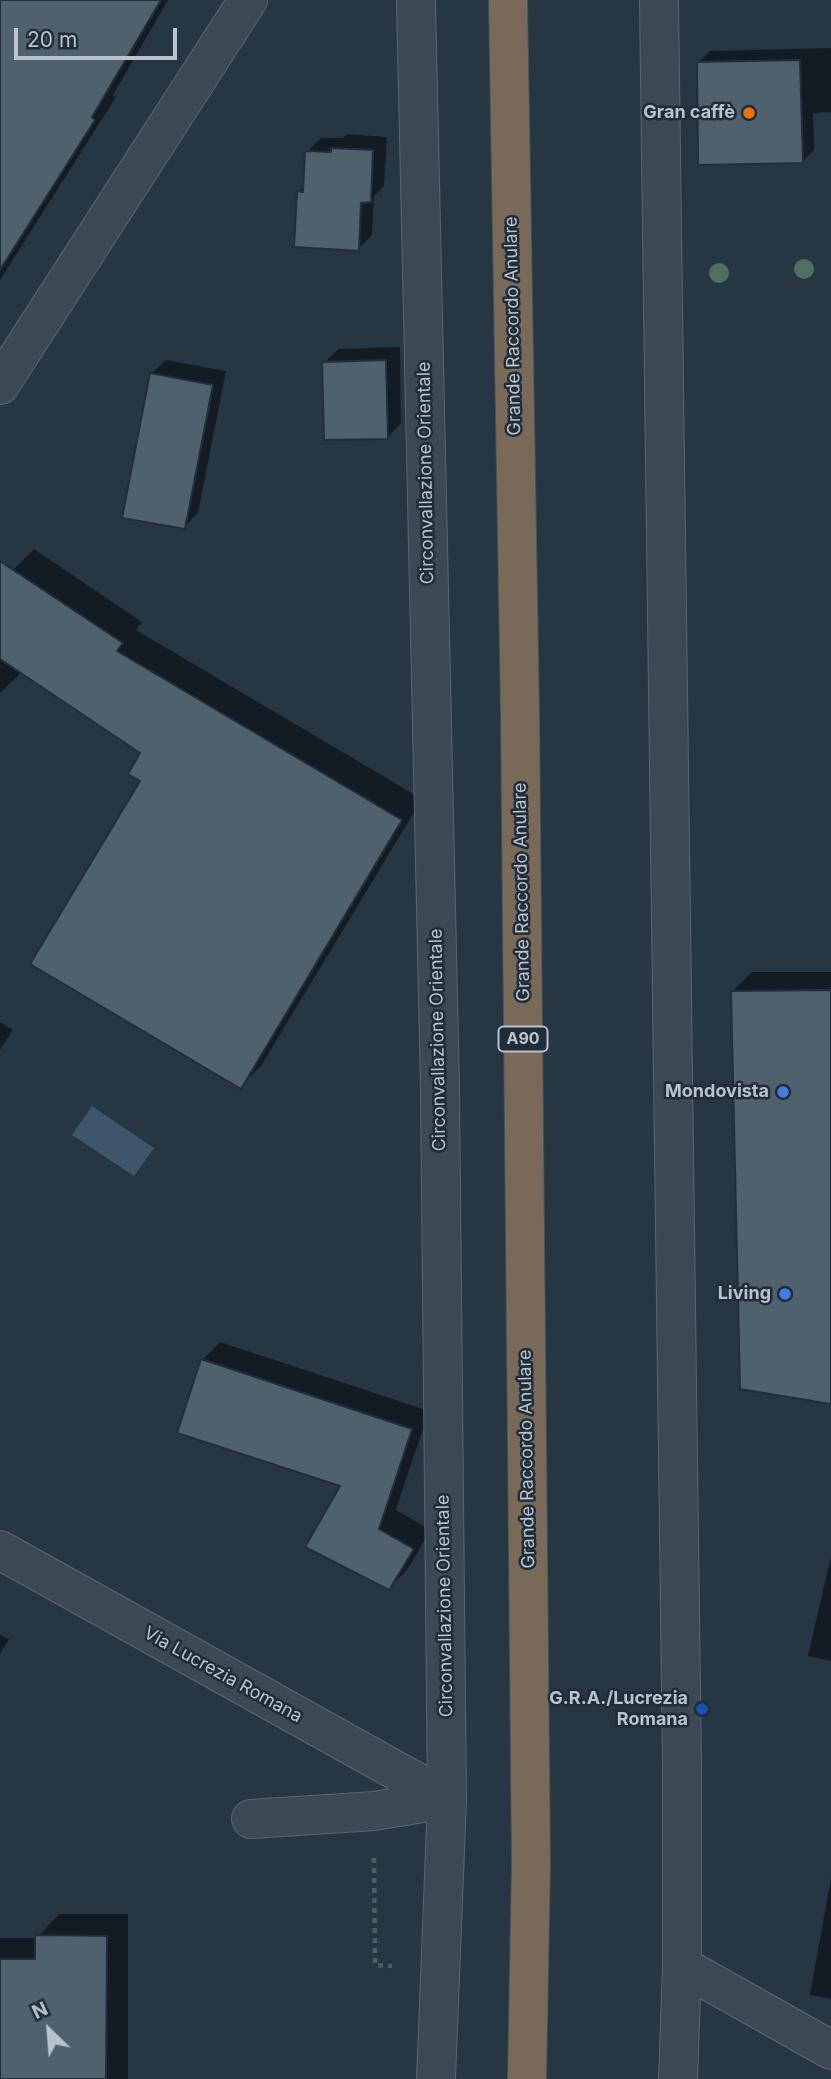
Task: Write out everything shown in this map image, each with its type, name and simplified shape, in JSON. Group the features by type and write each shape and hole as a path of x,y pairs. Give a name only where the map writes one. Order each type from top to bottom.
{"highway":[{"name":"Grande Raccordo Anulare","path":"508,0 520,754 531,1836 527,2079"}],"street":[{"path":"0,384 248,0"},
{"name":"Circonvallazione Orientale","path":"416,0 440,1089 447,1799 436,2079"},
{"path":"659,0 682,1765 678,2079"},
{"name":"Via Lucrezia Romana","path":"0,1550 447,1799"},
{"path":"251,1819 374,1811 447,1799"},
{"path":"681,1966 831,2050"}],"path":[{"path":"374,1811 375,1965 399,1967"}],"water":[{"path":"92,1106 154,1148 134,1176 72,1135"}],"building":[{"path":"0,0 161,0 92,117 95,120 0,270"},
{"name":"Gran caffè","path":"800,60 803,163 698,165 697,62"},
{"path":"331,148 373,150 371,202 361,203 359,251 294,247 297,191 303,192 305,151 331,152"},
{"path":"386,360 388,439 324,440 322,362"},
{"path":"150,373 213,385 185,529 122,518"},
{"path":"0,561 123,643 117,651 402,820 241,1089 30,964 140,781 128,774 140,753 0,659"},
{"path":"831,990 831,1404 740,1389 731,991"},
{"path":"201,1359 412,1429 379,1529 414,1549 389,1590 305,1547 340,1486 177,1433"},
{"path":"35,1935 107,1936 106,2079 0,2079 0,1959 35,1959"}],"place":[{"name":"Gran caffè","path":"749,113"},
{"name":"Mondovista","path":"783,1092"},
{"name":"Living","path":"785,1294"},
{"name":"G.R.A./Lucrezia Romana","path":"702,1709"}]}
